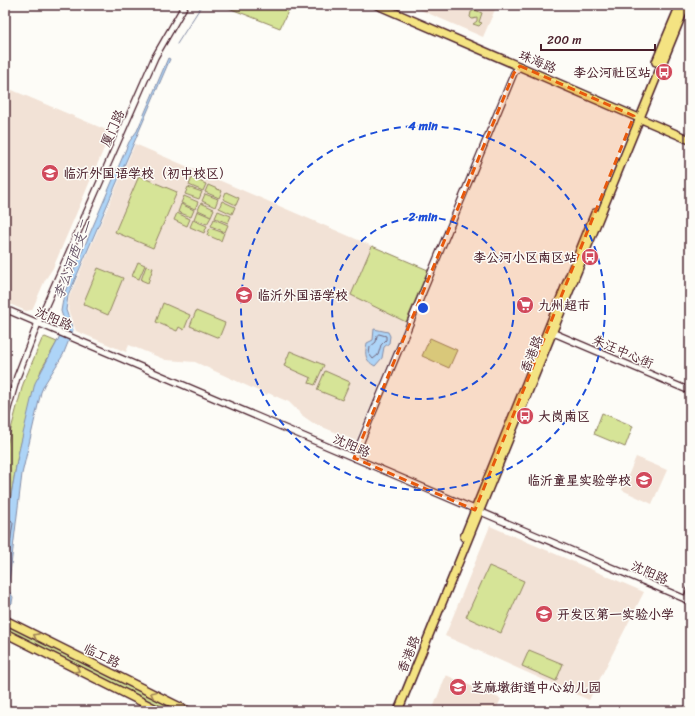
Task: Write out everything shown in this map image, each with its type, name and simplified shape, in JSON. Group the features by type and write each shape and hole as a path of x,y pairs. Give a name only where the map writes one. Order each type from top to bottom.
{"main road":[{"name":"珠海路","path":"377,5 390,8 690,140"},
{"name":"香港路","path":"393,711 550,332 680,5"},
{"name":"香港路","path":"636,117 686,5"},
{"name":"香港路","path":"398,711 477,511"},
{"name":"临工路","path":"5,620 188,711"},
{"name":"临工路","path":"5,633 160,711"}],"street":[{"name":"厦门路","path":"5,419 16,377 38,323 155,57 185,5"},
{"path":"354,458 514,73 520,66"},
{"name":"沈阳路","path":"5,309 688,600"},
{"name":"朱汪中心街","path":"550,332 690,391"},
{"path":"688,600 690,590"}],"highlighted area":[{"path":"520,66 634,116 475,510 354,458 514,73"}],"shaded area":[{"path":"409,5 497,5 483,37"},
{"name":"临沂外国语学校（初中校区）","path":"5,87 111,132 53,268 45,280 32,310 26,311 5,302"},
{"name":"临沂外国语学校","path":"135,144 428,270 356,441 313,423 303,416 289,402 268,393 267,395 195,362 166,360 129,345 126,352 76,331 68,310 69,297"},
{"name":"临沂童星实验学校","path":"636,457 667,470 652,504 622,490"},
{"name":"开发区第一实验小学","path":"490,526 644,592 589,700 445,636"},
{"name":"芝麻墩街道中心幼儿园","path":"446,675 501,699 495,711 432,711"}],"green space":[{"path":"221,5 291,5 280,28"},
{"path":"475,10 482,13 479,22 482,23 479,26 473,24 477,21 477,18 472,19 470,17 471,12"},
{"path":"139,176 177,192 153,248 115,232"},
{"path":"192,178 206,184 203,191 189,185"},
{"path":"208,185 222,191 219,198 205,192"},
{"path":"188,187 202,192 199,199 185,194"},
{"path":"226,192 239,198 236,205 223,199"},
{"path":"205,194 218,199 215,207 202,201"},
{"path":"184,196 198,202 195,209 181,203"},
{"path":"222,201 235,207 232,214 219,208"},
{"path":"201,203 214,209 211,216 198,210"},
{"path":"181,204 194,210 191,217 178,212"},
{"path":"197,211 211,217 207,224 194,219"},
{"path":"218,211 231,216 228,223 215,218"},
{"path":"177,213 190,219 187,226 174,220"},
{"path":"214,219 228,225 225,232 211,226"},
{"path":"193,220 207,226 204,233 190,227"},
{"path":"210,228 224,233 221,241 207,235"},
{"path":"372,246 428,270 406,322 351,295"},
{"path":"138,262 145,265 139,279 132,276"},
{"path":"146,266 153,268 148,283 141,280"},
{"path":"98,268 123,278 108,315 83,304"},
{"path":"163,303 190,315 184,330 179,327 177,331 156,322"},
{"path":"196,311 225,323 219,338 190,326"},
{"path":"45,337 57,342 41,370 18,455 5,530 5,452 23,384 42,339"},
{"path":"430,338 457,350 449,368 422,356"},
{"path":"290,351 324,365 315,385 309,383 311,378 284,366"},
{"path":"325,371 350,382 342,400 317,390"},
{"path":"602,413 633,426 625,447 594,434"},
{"path":"489,566 524,581 501,633 466,617"},
{"path":"5,624 179,711 169,711 5,629"},
{"path":"529,650 563,664 556,681 522,666"}],"water":[{"path":"168,58 170,59 68,296 66,310 73,330 63,355 41,392 22,474 8,590 13,597 12,603 5,609 5,530 18,455 35,383 65,324 61,311 64,294 129,142 137,131"},
{"path":"374,329 388,332 390,336 389,343 384,347 382,358 375,366 371,364 366,356 367,343 373,340"}],"waterway":[{"name":"李公河西支二","path":"177,44 202,5"}],"place":[{"name":"李公河社区站","path":"664,72"},
{"name":"临沂外国语学校（初中校区）","path":"50,173"},
{"name":"李公河小区南区站","path":"590,257"},
{"name":"临沂外国语学校","path":"244,295"},
{"name":"九州超市","path":"525,305"},
{"name":"大岗南区","path":"525,416"},
{"name":"临沂童星实验学校","path":"644,480"},
{"name":"开发区第一实验小学","path":"544,614"},
{"name":"芝麻墩街道中心幼儿园","path":"458,687"}]}
